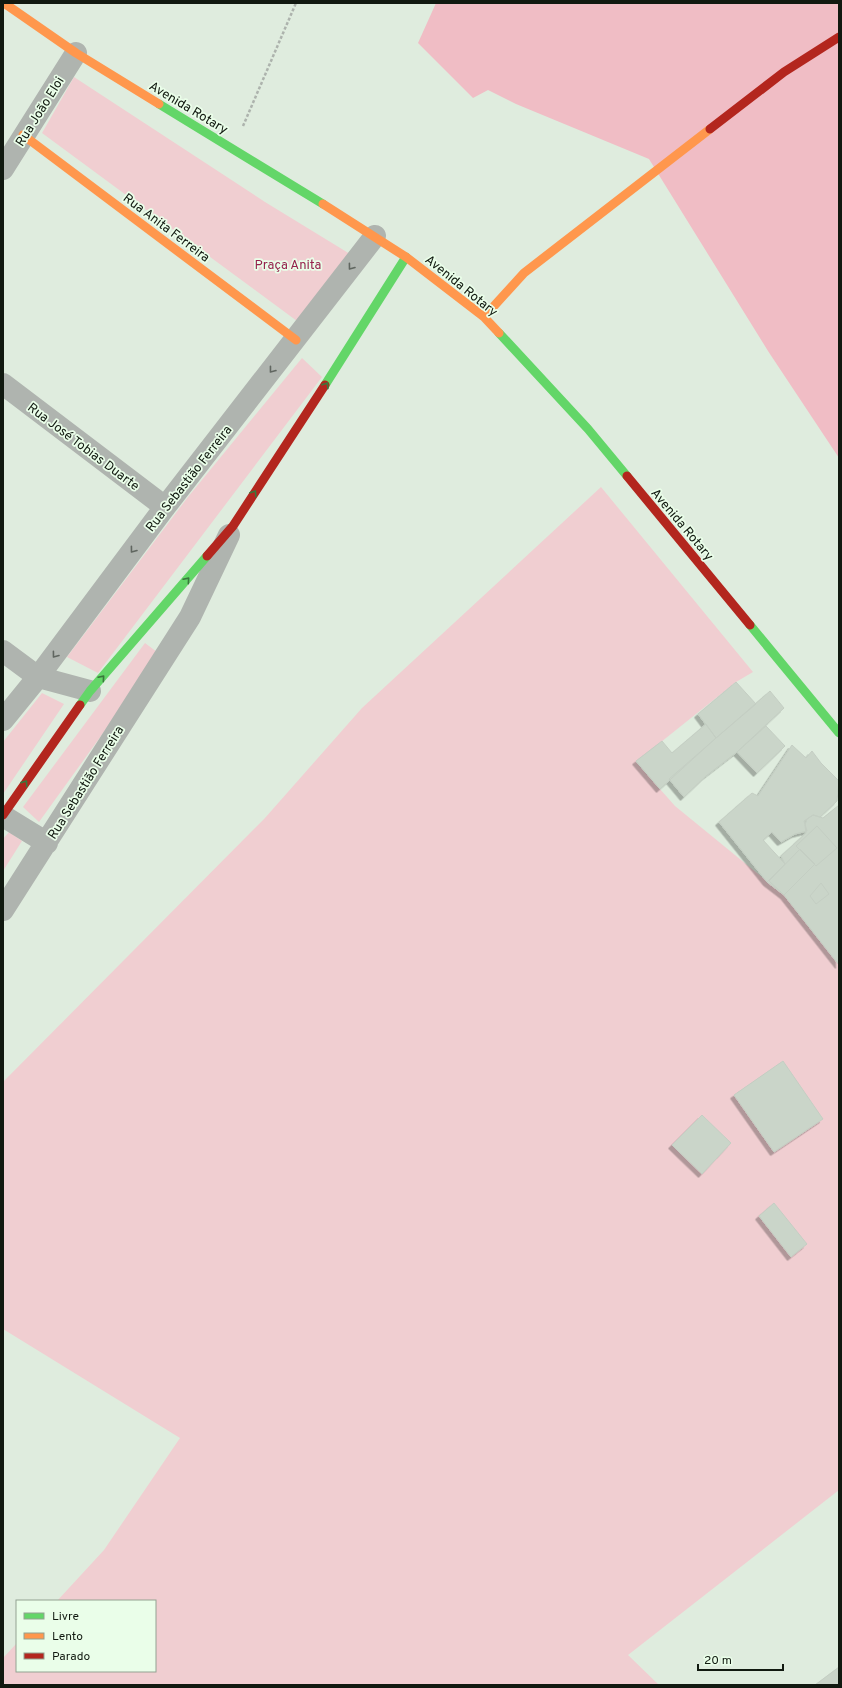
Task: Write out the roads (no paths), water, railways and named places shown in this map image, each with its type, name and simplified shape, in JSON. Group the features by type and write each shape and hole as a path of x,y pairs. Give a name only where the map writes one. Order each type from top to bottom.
{"street":[{"name":"Avenida Rotary","path":"4,3 76,53 375,236 406,257 484,317 588,429 839,733"},
{"path":"484,317 524,274 784,72 839,37"},
{"name":"Rua João Eloi","path":"3,169 76,53"},
{"name":"Rua Anita Ferreira","path":"23,135 296,340"},
{"name":"Rua Sebastião Ferreira","path":"3,720 38,677 165,507 296,340 375,236"},
{"name":"Rua Sebastião Ferreira","path":"3,816 90,691 233,526 336,369 406,257"},
{"name":"Rua José Tobias Duarte","path":"3,384 165,507"},
{"name":"Rua Sebastião Ferreira","path":"3,910 190,617 233,526"},
{"path":"3,651 38,677 90,691"},
{"path":"3,816 47,843"}],"park label":[{"name":"Praça Anita","path":"288,264"}]}
